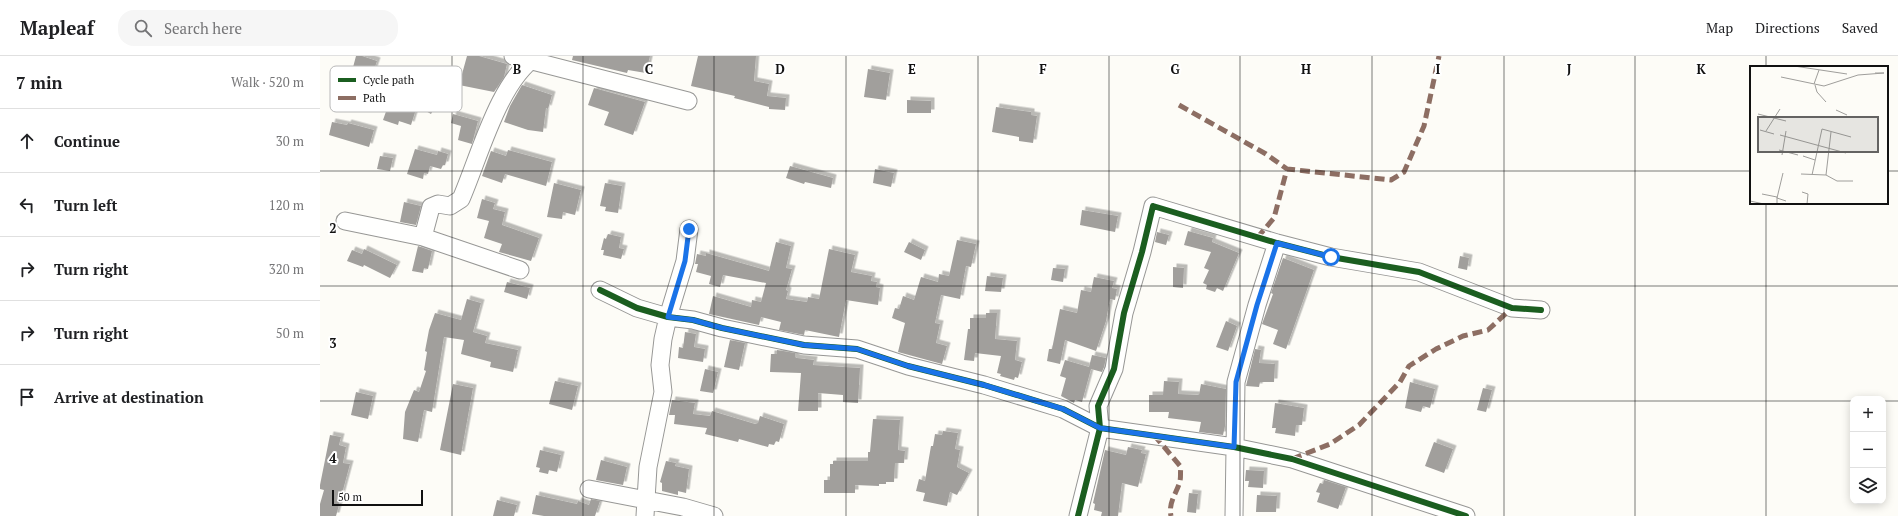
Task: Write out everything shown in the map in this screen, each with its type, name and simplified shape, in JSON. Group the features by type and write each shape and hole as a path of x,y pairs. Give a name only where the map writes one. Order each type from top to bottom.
{"street":[{"path":"513,56 533,58 688,101"},
{"path":"423,237 431,207 438,204 450,206 461,199 496,113 509,87 533,58"},
{"path":"1078,516 1100,428 1098,406 1114,369 1124,313 1142,252 1153,206 1277,243 1331,257 1418,272 1512,308 1541,310"},
{"path":"345,221 423,237 520,270"},
{"path":"645,509 648,467 663,392 660,365 668,317 685,261 689,229"},
{"path":"1234,516 1236,382 1257,305 1277,243"},
{"path":"600,290 637,308 668,317 693,320 729,330 804,345 857,349 908,366 984,385 1063,409 1100,428 1234,447 1292,459 1466,516"},
{"path":"589,489 645,509 683,508 714,516"}],"building":[{"path":"356,56 362,56 377,61 375,66 353,66"},
{"path":"467,56 479,56 507,64 504,77 494,92 462,86 462,74"},
{"path":"573,56 650,56 646,73 628,70 627,73 572,60"},
{"path":"698,56 756,56 754,81 769,84 767,96 786,98 785,110 769,109 769,107 734,98 735,96 691,86"},
{"path":"868,69 890,73 886,100 864,97"},
{"path":"522,85 552,95 548,109 546,108 543,132 528,130 504,122 510,106"},
{"path":"594,88 645,102 633,135 604,125 609,112 588,105"},
{"path":"907,100 931,101 931,113 907,113"},
{"path":"996,107 1031,112 1031,115 1037,116 1033,143 1019,141 1019,137 992,132"},
{"path":"386,112 415,112 411,125 399,121 398,125 383,120"},
{"path":"453,114 478,121 472,144 458,140 461,126 451,123"},
{"path":"332,122 347,125 348,123 374,130 369,147 329,135"},
{"path":"415,149 437,155 438,151 448,154 445,165 443,165 441,169 430,166 428,174 424,173 423,179 407,174"},
{"path":"508,150 552,162 546,186 505,174 502,183 482,176 491,151 506,156"},
{"path":"380,156 393,158 390,171 377,169"},
{"path":"790,166 833,178 831,188 805,182 804,184 786,178"},
{"path":"875,169 894,173 891,187 873,183"},
{"path":"554,183 581,190 575,215 563,212 562,219 547,217"},
{"path":"605,183 622,186 618,213 605,211 606,207 600,206"},
{"path":"482,199 495,203 493,209 505,212 502,225 539,238 531,261 499,252 502,244 484,238 489,221 477,218"},
{"path":"404,202 421,206 416,225 400,222"},
{"path":"1082,210 1118,216 1115,232 1080,225"},
{"path":"1188,231 1213,238 1212,242 1239,253 1223,291 1217,288 1215,292 1206,289 1207,285 1203,283 1209,270 1204,268 1211,252 1184,245"},
{"path":"1157,232 1169,235 1166,245 1155,242"},
{"path":"608,234 621,237 619,248 624,249 621,259 603,255 604,250 601,250 604,238 606,239"},
{"path":"957,240 976,244 971,267 966,266 960,299 941,295 935,323 940,324 936,343 947,346 942,364 898,352 905,323 892,318 895,308 899,309 903,296 914,300 921,277 938,282 939,274 949,276"},
{"path":"776,242 791,246 786,268 792,269 786,290 788,291 786,299 807,302 808,297 819,299 829,249 855,255 851,272 872,276 871,281 877,282 876,287 880,288 878,305 846,300 839,337 805,330 804,335 779,330 781,322 761,317 759,325 709,314 713,296 751,307 752,300 761,302 766,283 723,275 720,287 709,284 711,276 696,272 698,264 695,264 697,254 706,256 706,253 769,271"},
{"path":"909,242 925,250 921,260 904,252"},
{"path":"418,246 432,251 428,269 424,268 423,273 412,271"},
{"path":"364,249 397,265 390,278 364,265 363,267 347,261 352,250 362,254"},
{"path":"1460,256 1469,258 1467,270 1458,268"},
{"path":"1283,258 1314,270 1286,349 1273,344 1278,330 1262,324 1273,294 1271,293"},
{"path":"1173,267 1184,268 1183,288 1173,287"},
{"path":"1053,268 1065,269 1063,282 1051,280"},
{"path":"987,276 1003,278 1001,292 985,291"},
{"path":"1094,277 1114,281 1112,288 1117,289 1115,300 1110,299 1106,321 1096,351 1065,340 1060,364 1047,361 1049,349 1052,349 1060,309 1077,313 1081,290 1091,292"},
{"path":"507,282 530,288 527,299 504,292"},
{"path":"467,299 481,303 473,332 487,336 485,343 518,350 513,372 490,367 491,362 461,354 464,340 444,337 432,412 424,410 418,442 403,439 405,412 414,390 419,392 426,371 424,370 427,352 425,351 429,330 435,313 461,320"},
{"path":"986,313 997,313 995,339 1017,341 1015,360 1022,362 1018,378 1015,377 1014,380 1000,376 1001,374 997,373 1001,356 975,353 974,361 964,360 968,329 970,329 970,318 986,318"},
{"path":"1226,321 1237,326 1228,351 1216,347"},
{"path":"685,332 696,334 694,347 705,349 703,362 678,358 679,347 683,348"},
{"path":"730,340 745,343 739,370 724,367"},
{"path":"1255,349 1261,350 1259,363 1275,364 1274,382 1260,382 1259,387 1246,386"},
{"path":"777,350 795,353 795,357 797,358 814,360 813,365 860,368 858,403 843,402 843,395 818,393 818,411 798,411 801,373 770,372 771,354 777,354"},
{"path":"1092,355 1106,358 1102,372 1091,369 1082,402 1075,400 1074,403 1061,396 1066,378 1060,376 1065,360 1089,367"},
{"path":"705,369 718,372 713,393 700,391"},
{"path":"555,381 578,386 572,410 549,404"},
{"path":"1164,381 1179,382 1178,394 1199,395 1201,384 1226,389 1225,426 1223,435 1199,432 1201,422 1168,418 1169,412 1149,412 1149,395 1163,395"},
{"path":"1410,382 1435,389 1430,408 1423,406 1421,412 1405,408"},
{"path":"453,384 473,388 461,455 440,450"},
{"path":"1483,388 1492,390 1486,412 1477,410"},
{"path":"356,392 373,396 368,419 351,415"},
{"path":"672,400 695,403 693,414 710,416 712,411 755,424 758,423 760,416 784,424 779,442 776,441 774,445 769,444 768,447 739,439 738,442 705,434 707,428 674,424 675,415 669,415"},
{"path":"1275,403 1304,408 1302,425 1296,425 1295,436 1275,433 1276,428 1272,428"},
{"path":"873,419 900,420 898,450 905,451 904,463 895,463 894,482 886,482 886,484 879,484 879,486 855,485 855,493 824,493 824,480 830,480 830,464 833,464 833,461 868,461"},
{"path":"943,431 958,433 955,449 960,450 957,467 969,473 957,495 950,492 947,506 923,501 925,493 916,491 919,479 925,481 931,446 933,446 935,434 942,435"},
{"path":"330,435 341,437 339,445 346,447 343,463 350,464 336,516 320,516 320,504 324,490 320,489 320,485"},
{"path":"1434,442 1453,449 1444,473 1425,466"},
{"path":"1128,447 1142,450 1141,453 1146,454 1138,487 1122,483 1118,516 1101,516 1102,512 1094,510 1095,504 1093,503 1105,450 1126,455"},
{"path":"540,450 561,455 557,472 549,470 548,474 539,472 540,468 536,467"},
{"path":"601,460 627,467 623,485 596,480"},
{"path":"666,461 676,463 675,466 689,469 686,493 678,491 678,495 662,491 662,483 660,482"},
{"path":"1246,470 1264,471 1263,488 1248,487 1249,481 1245,481"},
{"path":"1324,480 1346,487 1338,509 1317,502 1320,493 1316,492 1320,483 1323,484"},
{"path":"1189,493 1198,494 1196,513 1187,512"},
{"path":"536,495 577,504 578,501 589,505 591,499 600,501 595,516 544,516 532,514"},
{"path":"1257,495 1277,496 1276,512 1256,512"},
{"path":"497,500 517,505 514,516 493,516"}],"marked path":[{"path":"1257,238 1274,218 1287,169 1391,180 1404,172 1424,126 1439,56"},
{"path":"1179,105 1266,154 1287,169"},
{"path":"1292,459 1330,444 1359,425 1400,382 1409,366 1436,349 1463,336 1488,330 1512,308"},
{"path":"1154,435 1181,467 1179,485 1171,506 1171,516"}],"cycle path":[{"path":"1078,516 1100,428 1098,406 1114,369 1124,313 1142,252 1153,206 1277,243 1331,257 1419,272 1512,308 1541,310"},
{"path":"600,290 637,308 668,317 693,320 722,328 804,345 857,349 908,366 984,385 1063,409 1100,428 1234,447 1292,459 1466,516"}],"route":[{"path":"689,229 685,261 668,317 693,320 770,339 804,345 857,349 908,366 984,385 1063,409 1100,428 1234,447 1236,382 1257,305 1277,243 1331,257"}]}
